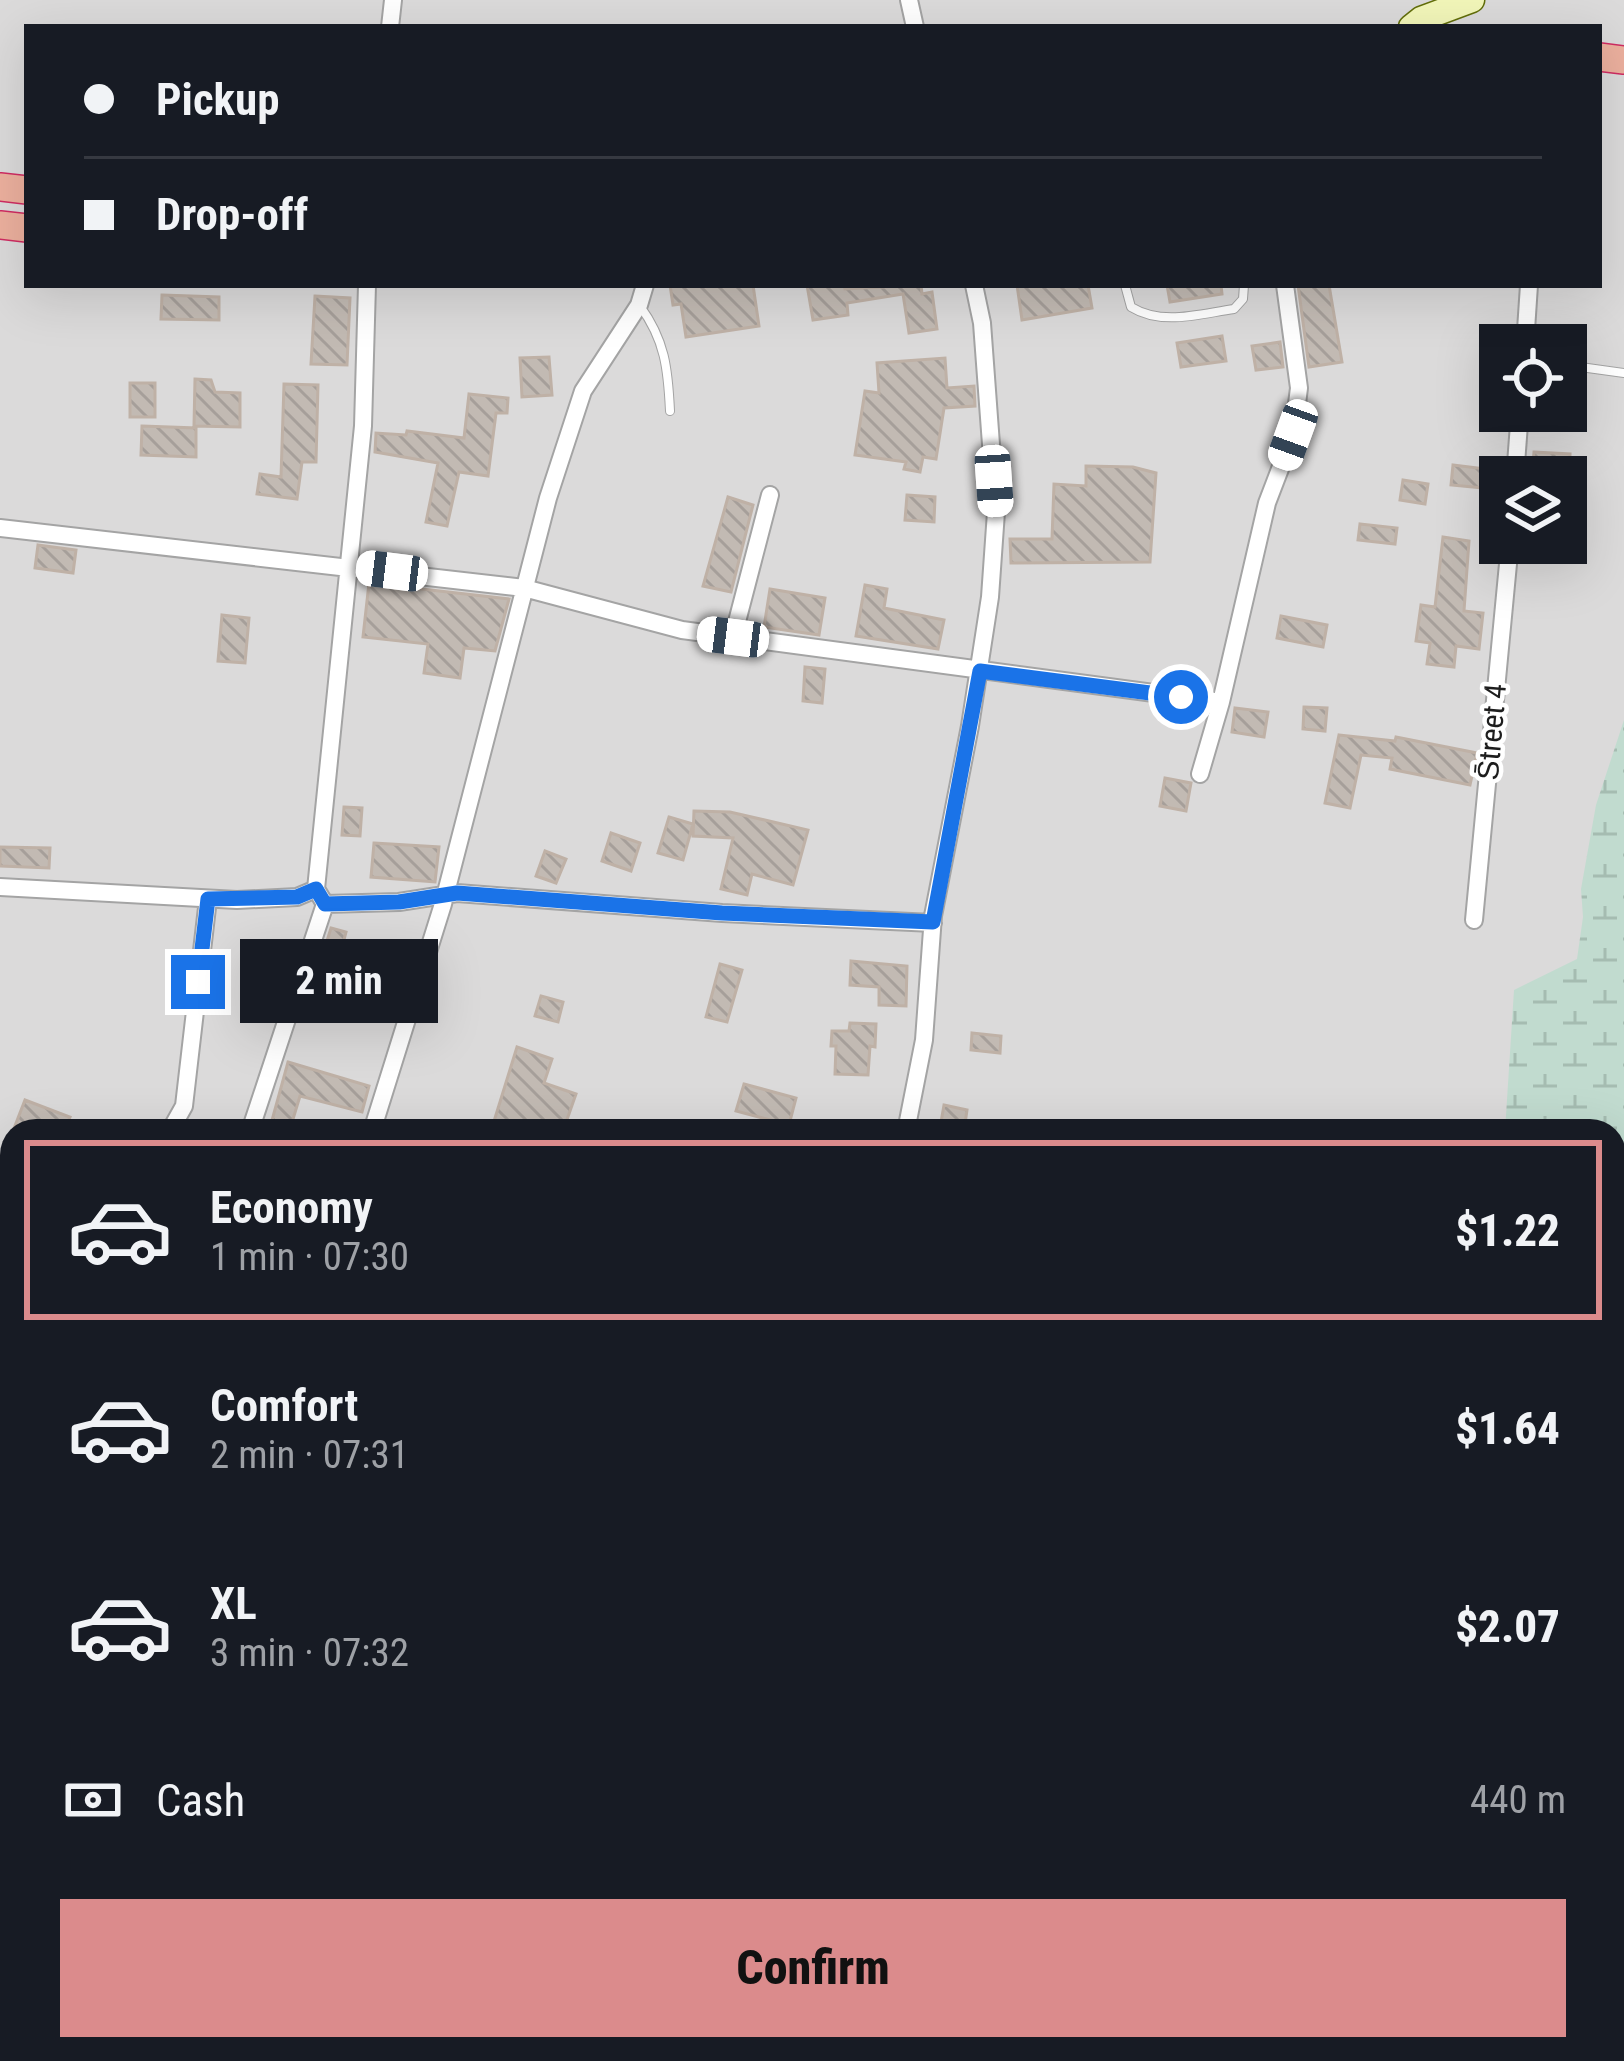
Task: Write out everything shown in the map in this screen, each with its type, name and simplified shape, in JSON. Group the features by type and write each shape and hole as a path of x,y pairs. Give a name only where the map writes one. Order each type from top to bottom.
{"main road":[{"path":"1415,24 1472,0"}],"street":[{"path":"254,1119 321,896 363,426 367,288"},
{"path":"377,1119 445,896 524,588 583,391 639,304 644,288"},
{"path":"908,1119 924,1040 933,922 980,671 996,512 982,323 975,288"},
{"path":"1200,774 1268,503 1293,435 1299,388 1285,288"},
{"path":"1526,324 1529,288"},
{"path":"733,637 770,494"},
{"path":"0,528 524,588 682,631 1221,702"},
{"name":"S̄treet 4","path":"1474,920 1508,564"},
{"path":"0,887 208,899 321,896 399,902 457,893 722,913 933,922"},
{"path":"177,1119 184,1106 208,899"}],"lane":[{"path":"1126,288 1131,307 1148,317 1166,318 1234,309 1243,299 1244,288"},
{"path":"639,304 656,328 667,358 670,411"},
{"path":"1587,368 1624,373"}],"shaded area":[{"path":"0,0 1624,0 1624,1119 0,1119"}],"green space":[{"path":"1624,720 1624,1119 1506,1119 1514,990 1577,959 1581,889 1596,805"}],"building":[{"path":"670,288 753,288 759,326 686,337 681,304 673,305"},
{"path":"808,288 921,288 922,294 932,292 937,329 909,333 903,294 847,303 848,315 813,320"},
{"path":"1017,288 1089,288 1092,308 1022,320"},
{"path":"1168,288 1221,288 1222,294 1170,302"},
{"path":"1298,288 1330,288 1342,362 1309,367"},
{"path":"162,295 219,297 219,320 161,319"},
{"path":"315,296 350,298 347,365 311,364"},
{"path":"1222,336 1226,361 1181,367 1177,343"},
{"path":"1280,342 1283,367 1256,370 1252,346"},
{"path":"549,357 552,395 522,397 520,358"},
{"path":"945,358 947,388 974,386 975,406 944,408 936,459 923,457 920,472 904,469 906,462 855,455 865,391 879,393 877,363"},
{"path":"195,379 211,380 215,392 240,393 240,427 194,426"},
{"path":"130,383 155,383 155,417 130,417"},
{"path":"284,384 318,385 316,462 302,462 297,499 257,494 260,474 281,477"},
{"path":"469,394 508,398 507,413 496,413 488,476 459,472 447,526 426,522 438,463 375,452 376,433 406,435 407,431 464,438"},
{"path":"142,426 196,428 196,457 141,455"},
{"path":"1534,452 1570,454 1570,456 1534,456"},
{"path":"1453,465 1479,468 1479,488 1451,485"},
{"path":"1086,466 1133,467 1156,473 1150,562 1011,563 1010,539 1052,539 1054,484 1086,486"},
{"path":"1403,480 1428,484 1425,504 1400,500"},
{"path":"907,495 935,497 934,522 905,520"},
{"path":"728,497 753,505 731,592 703,586"},
{"path":"1360,524 1397,528 1395,544 1358,540"},
{"path":"1443,537 1469,541 1464,611 1483,613 1479,649 1456,646 1454,667 1427,664 1430,643 1416,641 1421,605 1435,607"},
{"path":"38,545 76,550 73,573 35,568"},
{"path":"369,583 509,599 495,651 464,648 460,678 424,673 428,644 363,637"},
{"path":"865,585 887,589 884,608 944,620 938,649 856,636"},
{"path":"770,589 825,598 819,635 764,627"},
{"path":"222,615 249,618 245,663 218,661"},
{"path":"1281,616 1327,625 1323,647 1277,638"},
{"path":"805,667 825,669 822,703 803,701"},
{"path":"1304,707 1327,708 1325,731 1303,729"},
{"path":"1235,708 1268,712 1264,737 1232,732"},
{"path":"1339,735 1395,741 1396,737 1477,753 1470,785 1390,769 1392,758 1361,755 1350,808 1325,803"},
{"path":"1165,778 1191,783 1186,811 1160,806"},
{"path":"344,807 362,808 360,836 342,835"},
{"path":"694,811 730,812 808,830 793,885 752,874 747,895 721,889 733,838 693,836"},
{"path":"669,817 693,824 683,860 658,853"},
{"path":"611,833 640,843 631,871 602,861"},
{"path":"374,843 439,847 435,882 371,877"},
{"path":"0,847 50,848 49,868 0,866"},
{"path":"545,851 566,859 556,883 536,876"},
{"path":"331,928 346,932 334,978 317,973"},
{"path":"851,961 907,966 906,1006 879,1005 879,987 850,985"},
{"path":"720,964 742,970 727,1022 706,1017"},
{"path":"541,996 563,1002 558,1022 535,1016"},
{"path":"850,1023 876,1024 868,1075 835,1074 832,1031 849,1031"},
{"path":"972,1033 1001,1036 1000,1053 971,1050"},
{"path":"517,1047 552,1059 544,1083 576,1094 567,1119 495,1119"},
{"path":"288,1062 369,1086 362,1112 300,1096 293,1119 272,1119"},
{"path":"744,1084 796,1098 791,1119 736,1111"},
{"path":"25,1100 70,1117 69,1119 18,1119"},
{"path":"944,1105 967,1110 966,1119 942,1119"}],"route":[{"path":"198,982 208,899 265,900 297,897 316,889 325,904 399,902 457,893 722,913 933,922 980,671 1181,697"}]}
